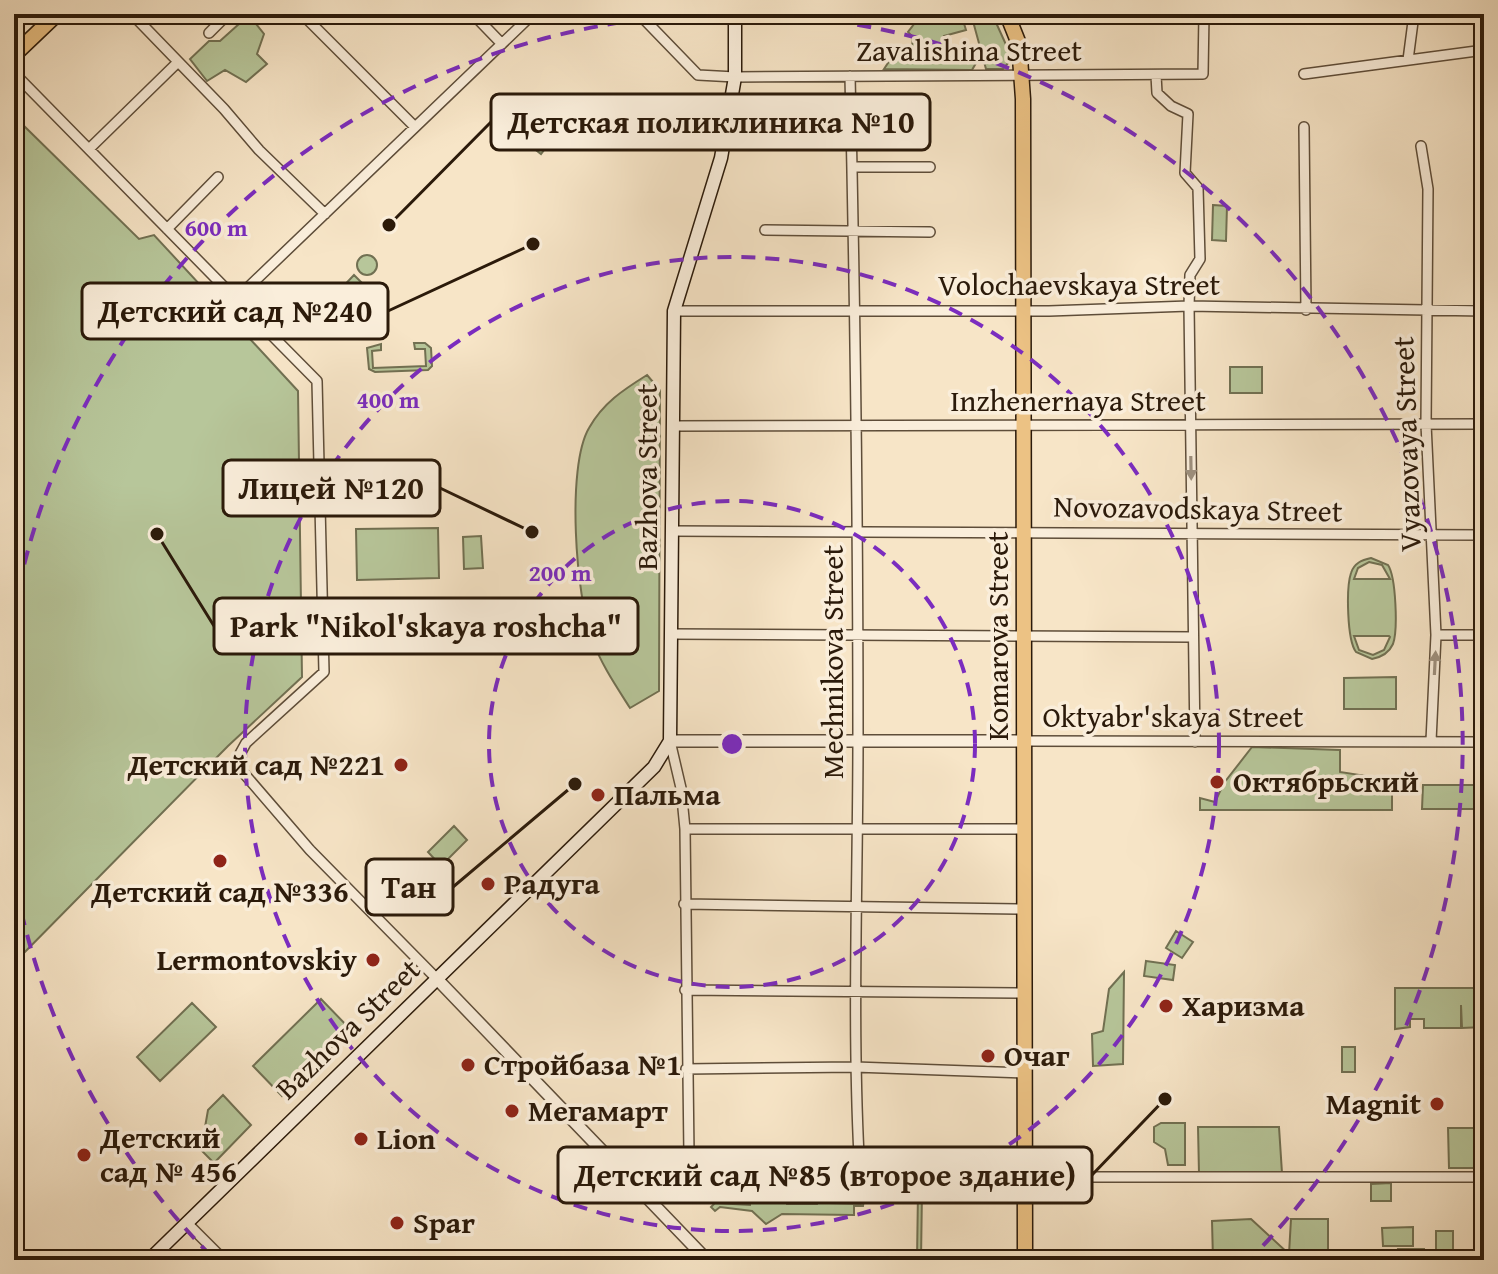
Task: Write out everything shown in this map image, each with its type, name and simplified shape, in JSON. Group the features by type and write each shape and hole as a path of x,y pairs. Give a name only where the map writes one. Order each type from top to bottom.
{"main road":[{"path":"14,55 57,14"},
{"name":"Bazhova Street","path":"149,1260 654,767 670,741 674,311 721,158 735,77 735,14"},
{"name":"Komarova Street","path":"1007,14 1019,44 1022,75 1025,1260"}],"street":[{"path":"132,14 259,150 325,214"},
{"path":"209,33 228,14"},
{"path":"302,14 415,127"},
{"path":"473,14 502,44"},
{"path":"236,299 533,14"},
{"name":"Zavalishina Street","path":"639,14 698,75 735,77 1203,74 1204,14"},
{"path":"1408,60 1414,14"},
{"path":"1304,74 1484,50"},
{"path":"89,149 178,62"},
{"path":"14,73 317,381 324,672 246,743 237,755 237,769 707,1260"},
{"path":"1156,75 1157,93 1171,106 1188,114 1185,173 1198,188 1200,259 1190,275 1189,306 1195,742"},
{"name":"Mechnikova Street","path":"850,76 856,310 858,741 854,991 859,1156"},
{"path":"1304,127 1306,310"},
{"name":"Vyazovaya Street","path":"1421,146 1428,189 1426,424 1434,536 1436,635 1431,741"},
{"path":"852,167 930,167"},
{"path":"167,229 218,177"},
{"path":"765,230 930,232"},
{"name":"Volochaevskaya Street","path":"674,311 1024,311 1189,306 1427,313 1484,311"},
{"name":"Inzhenernaya Street","path":"673,426 1484,424"},
{"name":"Novozavodskaya Street","path":"672,531 1484,535"},
{"path":"671,634 1193,637"},
{"path":"1436,635 1484,635"},
{"path":"670,741 681,788 685,829 689,1155"},
{"name":"Oktyabr'skaya Street","path":"670,741 1484,742"},
{"path":"685,829 1024,829"},
{"path":"684,904 1024,909"},
{"path":"685,990 1025,993"},
{"path":"686,1069 855,1067 1025,1073"},
{"path":"628,1178 689,1155 1025,1156"},
{"path":"1025,1177 1484,1177"},
{"path":"187,1223 224,1260"}],"green space":[{"path":"971,14 993,16 1008,49 1009,62 1003,69 986,69"},
{"path":"249,15 264,34 257,54 267,64 246,82 225,70 207,81 190,59 209,41 220,41"},
{"path":"962,17 966,30 944,36 950,58 974,56 976,63 972,70 884,69 898,48 912,47 913,37 908,32 918,19"},
{"path":"526,116 554,137 541,154 513,132"},
{"path":"19,121 139,239 154,235 298,391 302,677 228,746 14,963 14,126"},
{"path":"1213,205 1227,206 1226,241 1212,240"},
{"path":"367,255 374,258 377,265 374,272 367,275 360,272 357,265 360,258"},
{"path":"354,275 366,287 345,307 334,296"},
{"path":"414,343 425,343 431,348 432,366 428,370 375,372 369,369 367,348 381,344 381,350 372,351 373,368 426,366 425,349 415,349"},
{"path":"1230,367 1262,367 1262,393 1230,393"},
{"path":"647,375 660,390 659,691 630,708 600,657 586,619 578,564 576,501 582,447 589,428 607,404"},
{"path":"438,528 439,578 357,580 356,529"},
{"path":"481,536 483,568 464,569 463,537"},
{"path":"1371,558 1388,565 1395,604 1393,644 1385,654 1372,659 1356,652 1348,614 1352,570 1356,564","holes":["1369,562 1382,565 1390,579 1354,579 1358,568","1354,636 1389,636 1390,637 1384,650 1373,655 1359,650"]},
{"path":"1396,677 1396,709 1344,709 1344,678"},
{"path":"1252,747 1340,750 1340,772 1392,780 1392,810 1200,810 1200,798 1215,802 1224,783"},
{"path":"1423,785 1484,785 1484,809 1422,809"},
{"path":"454,826 467,840 441,866 428,852"},
{"path":"1176,931 1193,942 1182,958 1166,948"},
{"path":"1146,961 1175,965 1173,980 1144,976"},
{"path":"1124,972 1123,1064 1093,1066 1092,1034 1103,1031 1109,989"},
{"path":"1395,988 1484,988 1484,1027 1462,1028 1461,1005 1461,1028 1424,1028 1424,1019 1410,1019 1410,1027 1395,1029"},
{"path":"321,999 350,1029 282,1096 253,1066"},
{"path":"192,1003 216,1027 160,1081 137,1057"},
{"path":"1342,1047 1355,1047 1355,1072 1342,1072"},
{"path":"223,1095 251,1125 214,1163 201,1150 208,1110"},
{"path":"1161,1123 1185,1123 1185,1165 1168,1165 1165,1149 1154,1142 1154,1127"},
{"path":"1198,1127 1279,1127 1282,1173 1199,1173"},
{"path":"1448,1128 1484,1128 1484,1168 1449,1168"},
{"path":"753,1164 760,1168 754,1171 754,1194 786,1198 787,1204 817,1204 818,1198 830,1198 831,1203 861,1204 864,1199 863,1206 854,1206 854,1215 782,1214 766,1224 752,1211 720,1207 715,1211 711,1207 715,1203 750,1205"},
{"path":"1391,1183 1391,1201 1371,1201 1371,1184"},
{"path":"918,1191 922,1191 921,1260 917,1260"},
{"path":"1251,1219 1289,1254 1291,1219 1328,1219 1328,1260 1213,1260 1212,1221"},
{"path":"1413,1227 1413,1246 1383,1246 1382,1228"},
{"path":"1436,1231 1453,1231 1453,1255 1436,1255"},
{"path":"1398,1249 1424,1249 1424,1259 1399,1259"}],"place":[{"name":"Детская поликлиника №10","path":"389,225"},
{"name":"Детский сад №240","path":"533,244"},
{"name":"Лицей №120","path":"532,532"},
{"name":"Park \"Nikol'skaya roshcha\"","path":"157,534"},
{"name":"Детский сад №221","path":"401,765"},
{"name":"Октябрьский","path":"1217,782"},
{"name":"Тан","path":"575,784"},
{"name":"Пальма","path":"598,795"},
{"name":"Детский сад №336","path":"220,861"},
{"name":"Радуга","path":"488,884"},
{"name":"Lermontovskiy","path":"373,960"},
{"name":"Харизма","path":"1166,1006"},
{"name":"Очаг","path":"988,1056"},
{"name":"Стройбаза №1","path":"468,1065"},
{"name":"Детский сад №85 (второе здание)","path":"1165,1099"},
{"name":"Magnit","path":"1437,1104"},
{"name":"Мегамарт","path":"512,1111"},
{"name":"Lion","path":"361,1139"},
{"name":"Детский сад № 456","path":"84,1155"},
{"name":"Spar","path":"397,1223"}]}
